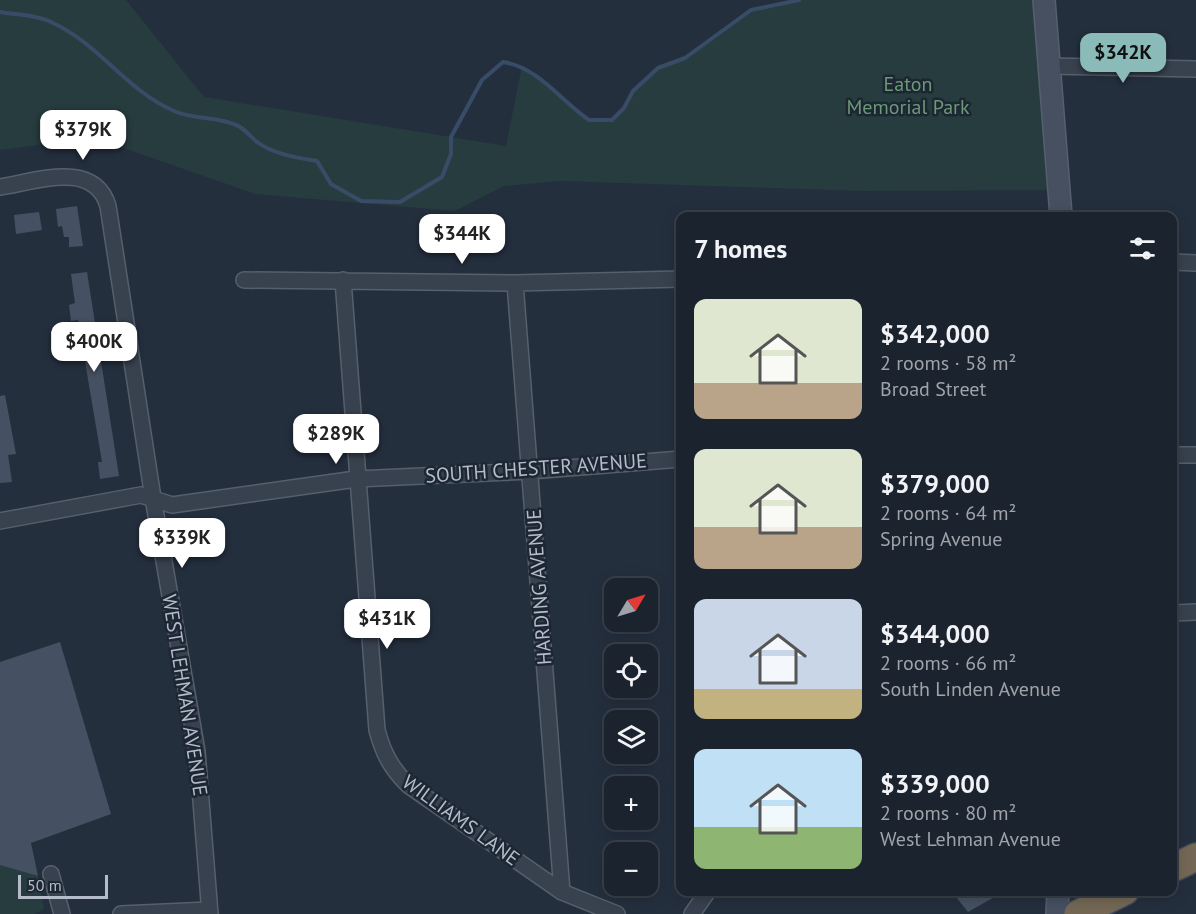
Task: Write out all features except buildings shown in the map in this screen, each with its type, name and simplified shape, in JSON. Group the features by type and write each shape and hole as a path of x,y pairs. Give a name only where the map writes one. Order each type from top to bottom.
{"highway":[{"path":"1177,866 1196,857"},
{"path":"1078,914 1115,896"}],"street":[{"path":"1044,0 1061,212"},
{"path":"1050,66 1196,69"},
{"name":"WEST LEHMAN AVENUE","path":"0,187 71,176 91,181 105,197 153,498 197,751 209,912"},
{"path":"1177,262 1196,263"},
{"path":"244,280 515,283 676,279"},
{"name":"WILLIAMS LANE","path":"343,280 356,479 377,730 382,752 389,764 408,785 562,892 617,914"},
{"name":"HARDING AVENUE","path":"515,283 562,892"},
{"path":"1177,455 1196,455"},
{"name":"SOUTH CHESTER AVENUE","path":"0,521 141,495 172,505 356,479 530,471 676,459"},
{"path":"1177,613 1196,612"},
{"path":"51,874 62,914"},
{"path":"692,914 705,896"},
{"path":"1057,914 1058,896"},
{"path":"121,914 209,912"}],"green space":[{"name":"Eaton Memorial Park","path":"0,0 126,0 204,97 506,146 522,66 589,120 612,120 624,108 633,91 658,68 685,58 751,10 799,0 1034,0 1048,190 864,191 560,181 504,186 455,211 255,194 95,138 0,150"},
{"path":"0,863 38,876 44,909 34,914 0,914"}],"waterway":[{"path":"0,12 41,18 69,32 142,92 174,111 189,116 229,122 242,128 270,150 317,161 331,184 361,201 400,202 442,177 451,154 451,137 482,80 503,62 527,70 589,120 612,120 624,108 633,91 658,68 685,58 751,10 799,0"}]}
